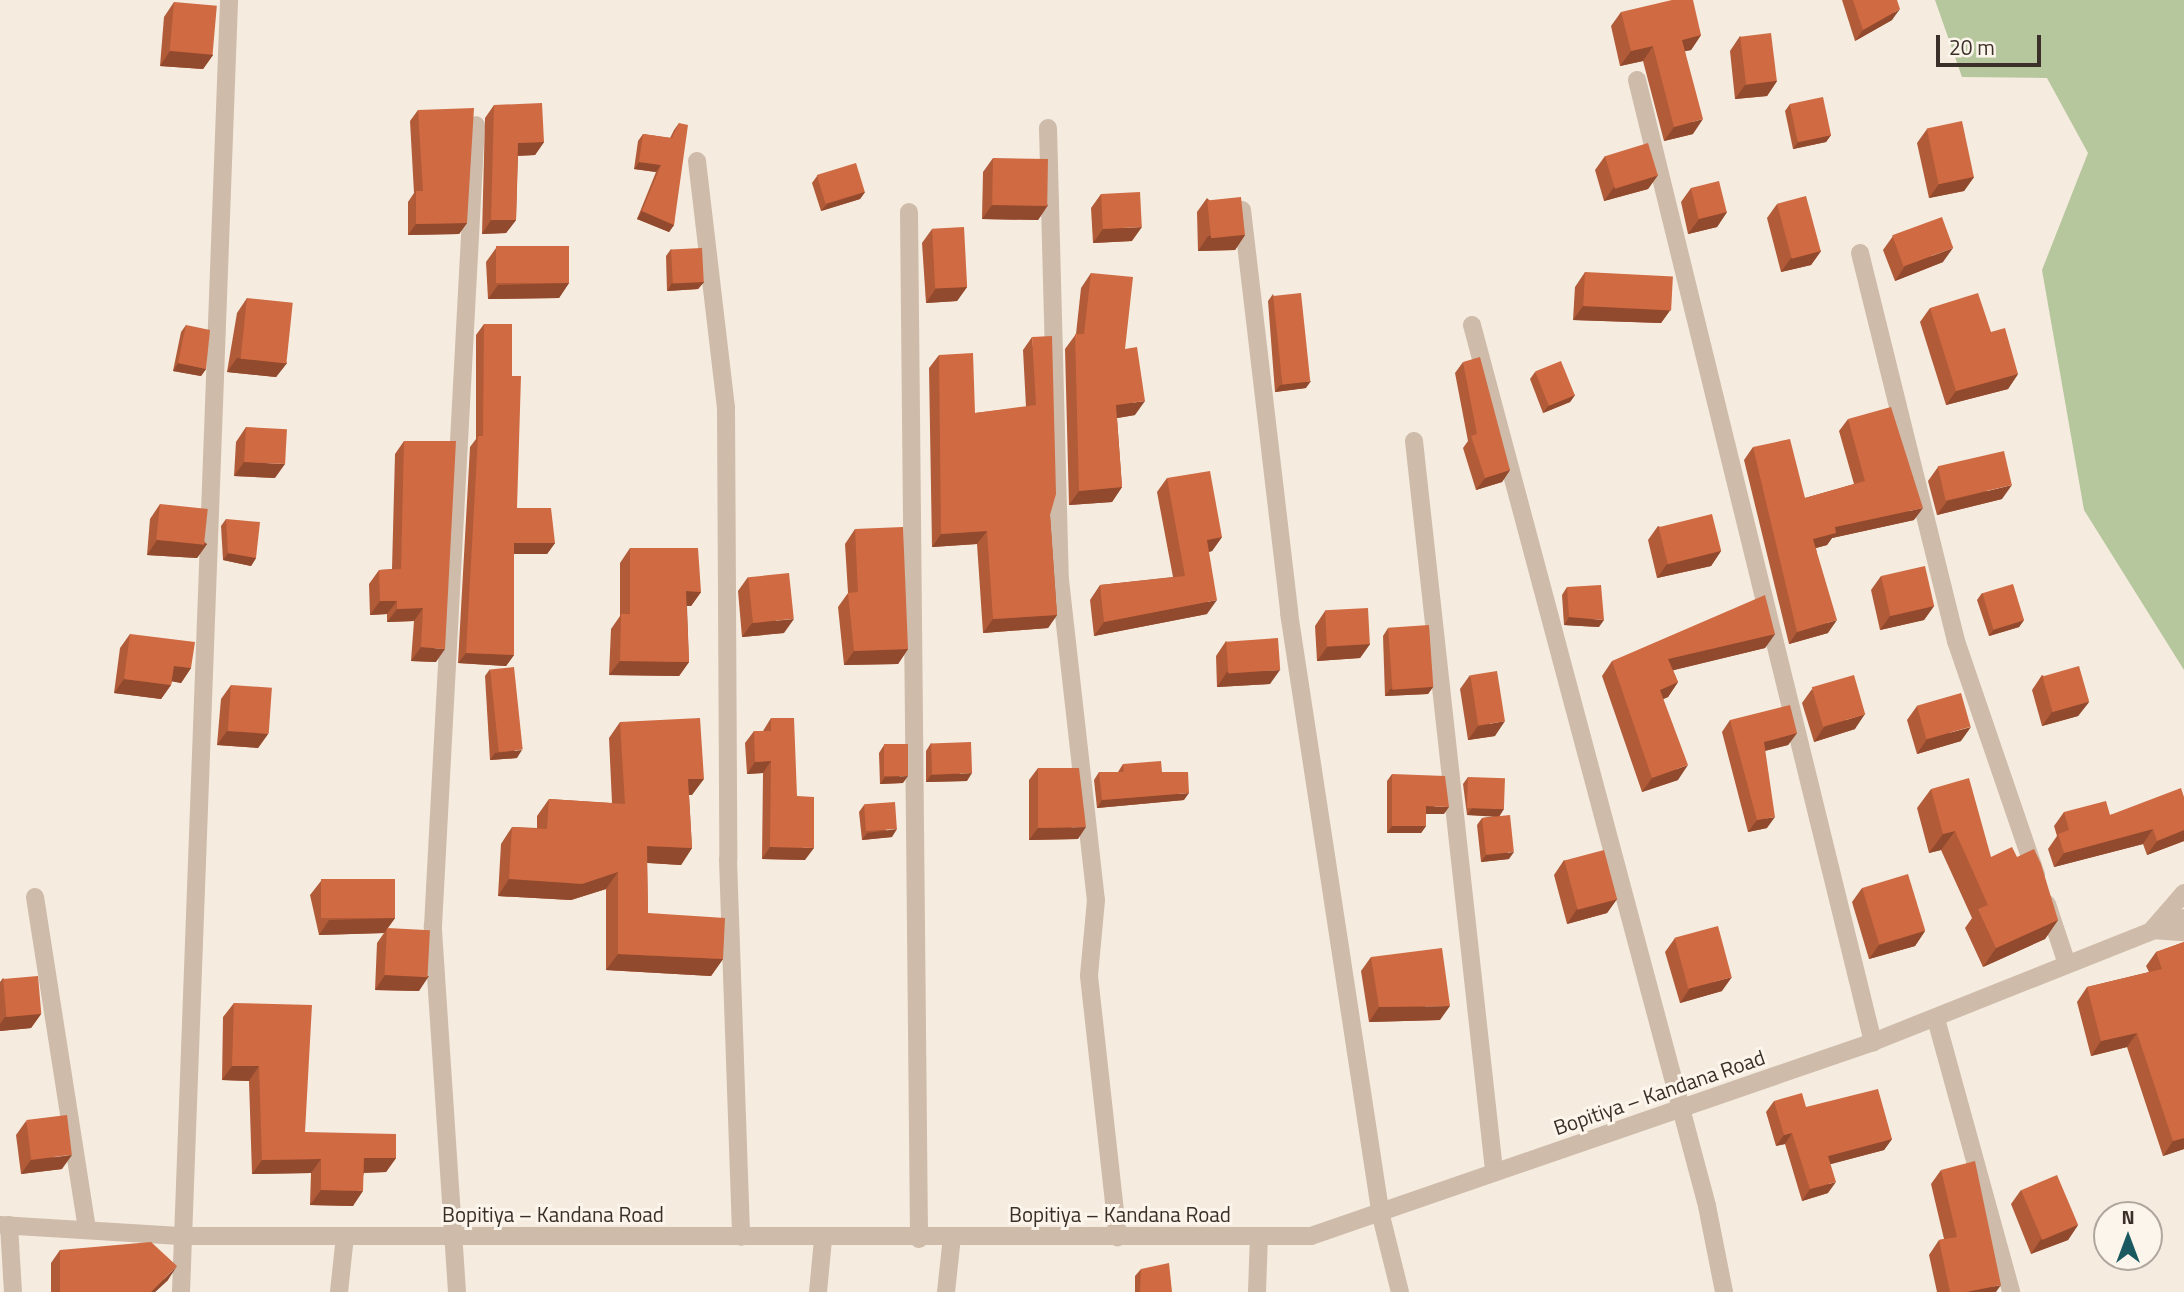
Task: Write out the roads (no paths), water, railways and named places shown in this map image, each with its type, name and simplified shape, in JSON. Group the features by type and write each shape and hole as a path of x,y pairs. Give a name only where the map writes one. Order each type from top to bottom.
{"street":[{"path":"181,1292 180,1236 229,0"},
{"path":"1637,80 1873,1042"},
{"path":"457,1292 449,1237 433,926 476,125"},
{"path":"1048,128 1060,580 1096,900 1089,976 1118,1237"},
{"path":"697,162 726,407 728,860 741,1237"},
{"path":"1242,211 1289,613 1381,1216 1400,1292"},
{"path":"909,212 919,1239"},
{"path":"1860,253 1956,641 2066,961"},
{"path":"1472,325 1724,1292"},
{"path":"1414,441 1494,1170"},
{"path":"2152,930 2184,892"},
{"path":"35,897 87,1230"},
{"name":"Bopitiya – Kandana Road","path":"5,1225 180,1236 919,1239 1311,1236 1381,1216 1494,1170 1679,1111 1873,1042 1936,1019 2066,961 2184,918"},
{"path":"2152,930 2184,932"},
{"path":"1936,1019 2011,1292"},
{"path":"5,1225 13,1292"},
{"path":"339,1292 345,1236"},
{"path":"1257,1292 1259,1236"},
{"path":"946,1292 952,1237"},
{"path":"818,1292 823,1239"}]}
